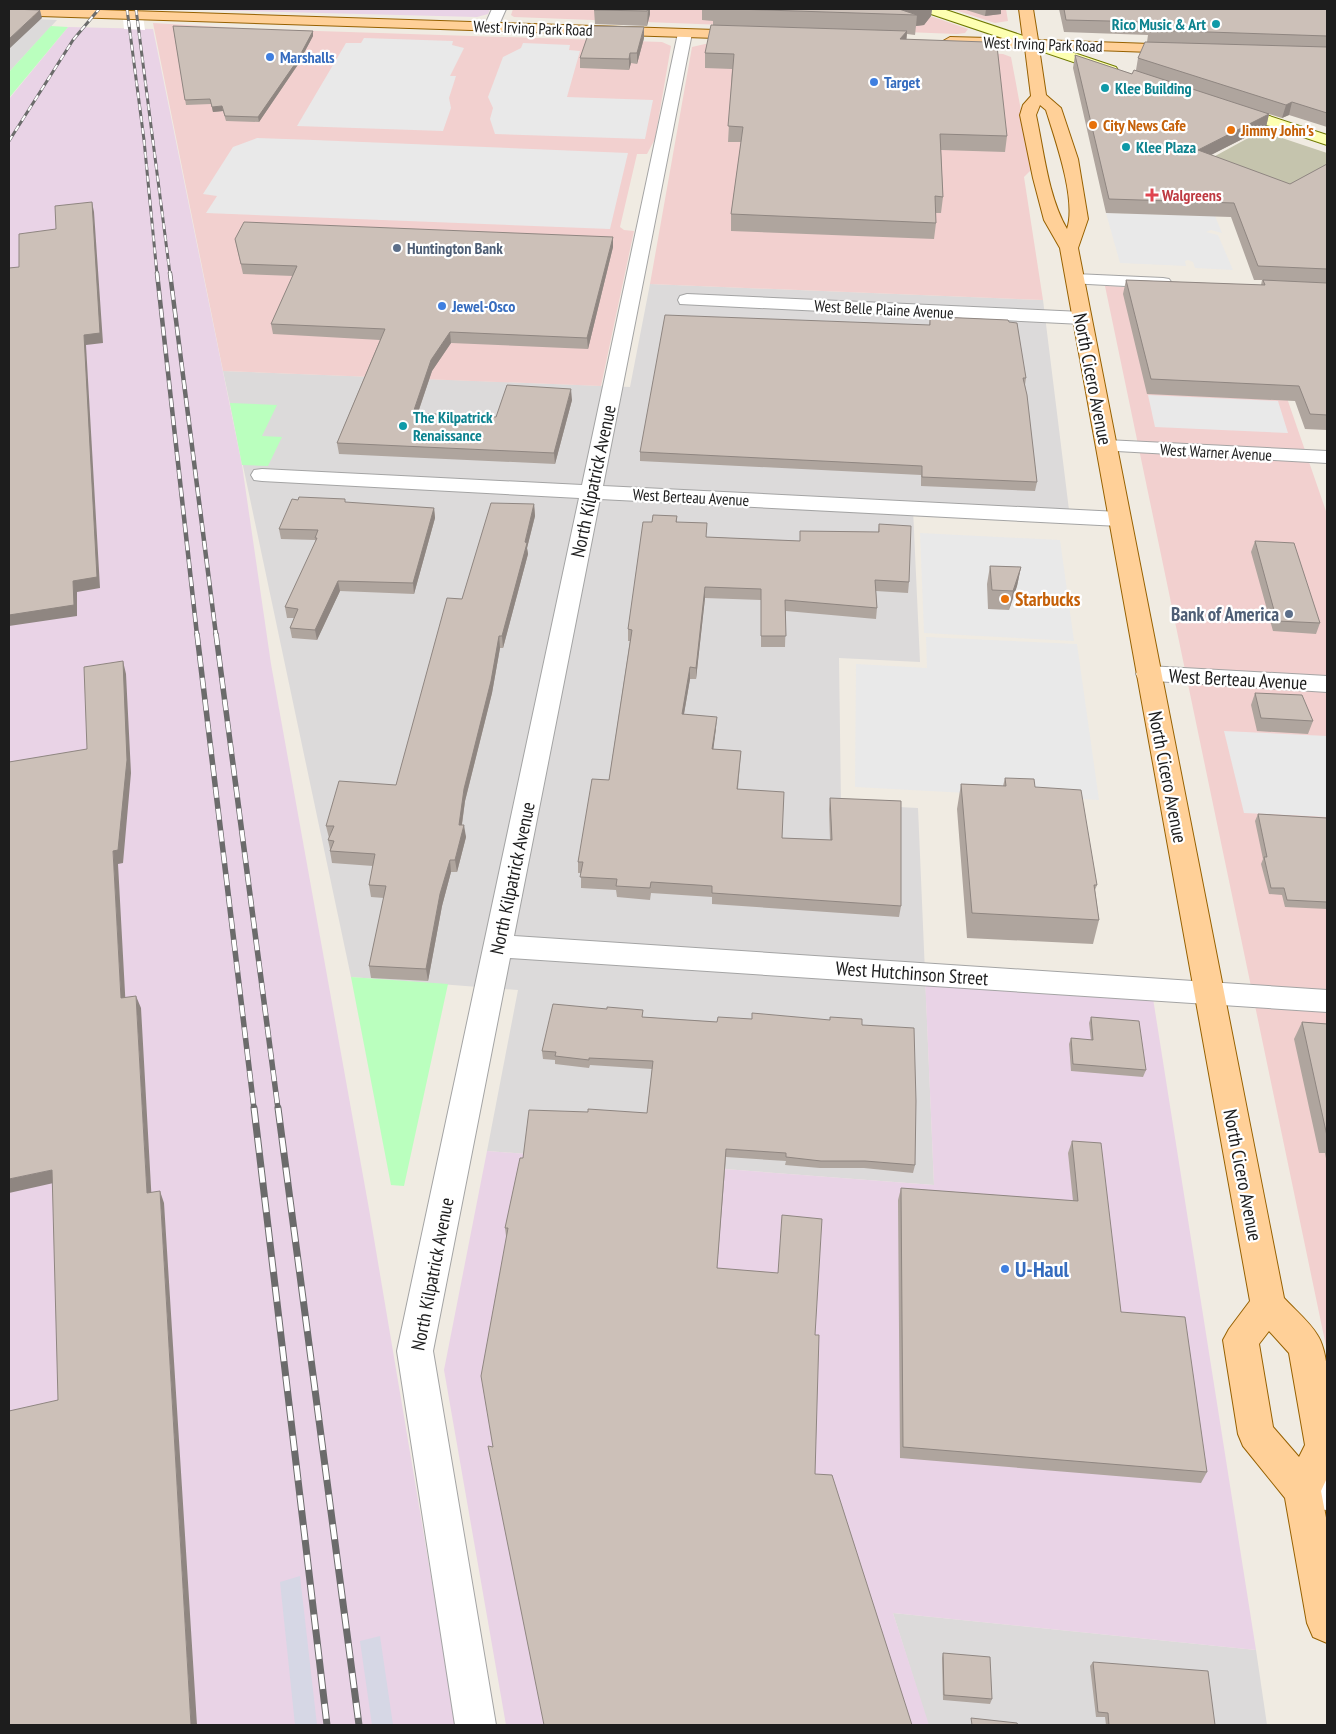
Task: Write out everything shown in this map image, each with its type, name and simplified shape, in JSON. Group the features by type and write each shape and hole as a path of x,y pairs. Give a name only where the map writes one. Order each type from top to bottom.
{"main road":[{"path":"930,9 1125,75"},
{"path":"1026,9 1040,97"},
{"name":"West Irving Park Road","path":"9,10 761,35"},
{"name":"West Irving Park Road","path":"932,41 1195,49"},
{"name":"North Cicero Avenue","path":"1069,248 1079,219 1070,159 1053,108 1040,97 1031,105 1028,115 1029,122 1041,178 1053,220 1069,248 1268,1306"},
{"path":"1217,104 1327,140"},
{"path":"1315,1491 1256,1434 1241,1340 1268,1306 1305,1346 1323,1440 1324,1446 1315,1491 1327,1623"}],"street":[{"path":"491,27 499,9"},
{"name":"North Kilpatrick Avenue","path":"476,1725 415,1351 685,33"},
{"path":"1075,279 1181,284"},
{"name":"West Belle Plaine Avenue","path":"686,300 1082,318"},
{"name":"West Warner Avenue","path":"1106,446 1327,457"},
{"name":"West Berteau Avenue","path":"262,475 1119,519"},
{"name":"West Berteau Avenue","path":"1148,674 1327,684"},
{"name":"West Hutchinson Street","path":"498,946 1327,1001"}],"shaded area":[{"path":"172,9 490,9 488,14 477,17"},
{"path":"513,9 910,9 968,29 965,33 957,34 514,17 511,15"},
{"path":"952,9 1006,9 1008,21 995,23"},
{"path":"9,18 57,20 9,72"},
{"path":"153,23 256,29 662,42 671,46 655,139 647,154 637,154 620,227 624,230 634,231 601,386 223,371"},
{"path":"68,27 153,29 242,465 271,664 369,1209 456,1725 9,1725 9,99"},
{"path":"364,38 453,41 452,45 464,48 450,76 456,76 449,98 451,108 443,131 297,126 346,43 361,43"},
{"path":"523,43 570,45 569,50 580,51 567,97 653,100 645,139 495,134 490,119 493,108 488,97 503,57 521,48"},
{"path":"705,44 986,53 1003,54 1011,57 1032,169 1024,177 1043,300 650,284 692,47"},
{"path":"1261,131 1327,153 1327,173 1294,192 1206,161"},
{"path":"257,138 628,153 610,229 206,213 217,196 203,194 233,147"},
{"path":"1106,213 1215,216 1222,233 1211,230 1206,232 1218,235 1233,270 1195,268 1193,262 1188,260 1185,261 1186,266 1120,263"},
{"path":"650,284 1043,300 1070,518 913,509 920,662 839,658 841,804 918,808 934,1185 487,1151 518,990 351,977 223,371 630,387"},
{"path":"1105,286 1250,291 1327,514 1327,1351"},
{"path":"1148,395 1278,401 1288,433 1155,427"},
{"path":"920,533 1060,540 1074,641 924,633"},
{"path":"926,637 1077,644 1099,800 855,787 856,664 927,668"},
{"path":"1224,731 1327,736 1327,817 1244,813"},
{"path":"925,977 1152,992 1256,1650 893,1613 929,1725 506,1725 444,1370 487,1151 934,1185"},
{"path":"300,1576 317,1725 295,1725 280,1582"},
{"path":"893,1613 1256,1650 1267,1725 928,1725"},
{"path":"380,1636 393,1725 372,1725 360,1641"}],"green space":[{"path":"51,26 68,27 9,98 9,72"},
{"path":"230,403 277,405 262,436 282,437 268,466 242,465"},
{"path":"351,977 448,984 404,1186 391,1185"}],"pier":[{"path":"122,9 142,9 145,30 124,29"}],"building":[{"path":"9,9 40,10 9,39"},
{"path":"594,9 648,9 647,11"},
{"path":"735,9 899,9 917,15"},
{"path":"1064,9 1327,9 1327,36 1149,30 1152,22 1066,20"},
{"path":"711,25 907,31 900,39 986,42 997,46 1007,136 940,134 943,197 935,196 936,223 731,214 743,127 728,126 734,54 705,53"},
{"path":"173,26 313,31 297,61 258,117 225,116 222,106 212,107 210,99 185,100"},
{"path":"591,26 644,27 637,53 630,53 629,59 580,58"},
{"path":"1145,42 1327,47 1327,113 1292,102 1286,105 1138,58"},
{"path":"1075,55 1132,74 1134,70 1269,114 1198,150 1290,184 1327,164 1327,269 1258,266 1234,203 1109,199"},
{"path":"92,202 100,333 84,335 97,577 73,581 74,605 9,615 9,268 19,267 19,234 56,229 55,206"},
{"path":"244,222 613,237 587,338 450,332 431,360 413,413 496,417 507,385 571,389 554,453 337,443 385,329 271,324 297,266 241,264 235,239"},
{"path":"1126,280 1265,285 1263,280 1327,283 1327,415 1310,414 1299,386 1151,379"},
{"path":"665,315 930,325 930,319 940,319 940,317 1008,320 1009,322 1017,323 1026,378 1023,378 1027,395 1037,482 922,477 922,466 640,452"},
{"path":"299,497 345,499 345,502 434,508 413,583 338,581 315,630 290,628 298,609 285,607 317,538 315,538 318,530 279,529 292,499 298,500"},
{"path":"491,503 534,504 525,542 527,543 502,636 499,636 491,681 464,789 459,825 464,825 455,860 450,860 440,894 426,969 369,966 386,886 369,885 375,854 330,851 334,841 328,840 334,826 326,826 339,781 396,785 447,598 462,599"},
{"path":"653,515 677,516 676,522 707,523 706,537 800,541 800,531 879,532 879,524 911,526 909,582 875,580 877,608 785,600 786,636 761,636 761,589 705,587 696,668 690,667 682,714 717,717 712,749 741,751 737,789 784,792 782,838 832,840 830,798 901,801 901,906 712,893 712,886 651,882 650,888 616,886 617,879 580,877 583,862 578,862 592,779 609,780 632,630 628,629 643,522 652,522"},
{"path":"1255,541 1294,543 1320,623 1277,621"},
{"path":"990,566 1021,567 1013,591 992,590"},
{"path":"123,661 127,760 118,850 113,851 121,998 136,996 147,1193 160,1191 191,1725 9,1725 9,1411 58,1400 52,1170 9,1179 9,762 87,749 84,667"},
{"path":"1255,693 1302,695 1313,721 1261,718"},
{"path":"1005,778 1034,779 1035,787 1081,790 1097,885 1094,885 1099,920 972,913 961,784 1006,786"},
{"path":"1258,814 1327,818 1327,902 1287,900 1284,888 1271,888 1264,857 1267,857"},
{"path":"553,1004 643,1010 642,1017 717,1022 718,1017 752,1019 752,1013 830,1020 830,1017 862,1019 862,1025 914,1028 915,1165 865,1161 821,1161 786,1157 786,1153 726,1149 717,1268 778,1273 782,1215 822,1219 815,1335 819,1335 815,1474 832,1475 912,1725 544,1725 488,1446 493,1447 481,1376 508,1228 505,1228 520,1158 523,1158 529,1110 588,1112 588,1109 647,1113 653,1061 589,1058 589,1060 555,1056 556,1052 542,1051"},
{"path":"1091,1017 1139,1021 1146,1070 1073,1064 1071,1038 1093,1040"},
{"path":"1302,1022 1327,1024 1327,1136"},
{"name":"U-Haul","path":"1072,1141 1101,1143 1121,1312 1185,1317 1207,1472 903,1447 901,1188 1078,1201"},
{"path":"943,1653 990,1657 992,1699 944,1695"},
{"path":"1093,1662 1208,1671 1215,1725 1109,1725 1108,1713 1098,1712"},
{"path":"971,1718 1017,1723 1018,1725 972,1725"}],"railway":[{"path":"9,141 73,40 99,9"},
{"path":"127,9 144,140 157,274"},
{"path":"136,9 170,274"},
{"path":"157,273 197,635"},
{"path":"170,273 216,635"},
{"path":"197,634 254,1109"},
{"path":"216,634 278,1109"},
{"path":"254,1108 327,1725"},
{"path":"278,1108 359,1725"}],"place":[{"name":"Rico Music & Art","path":"1216,24"},
{"name":"Marshalls","path":"270,57"},
{"name":"Target","path":"874,82"},
{"name":"Klee Building","path":"1105,88"},
{"name":"City News Cafe","path":"1093,125"},
{"name":"Jimmy John's","path":"1231,130"},
{"name":"Klee Plaza","path":"1126,147"},
{"name":"Walgreens","path":"1152,195"},
{"name":"Huntington Bank","path":"397,248"},
{"name":"Jewel-Osco","path":"442,306"},
{"name":"The Kilpatrick Renaissance","path":"403,426"},
{"name":"Starbucks","path":"1005,599"},
{"name":"Bank of America","path":"1289,614"},
{"name":"U-Haul","path":"1005,1269"}]}
